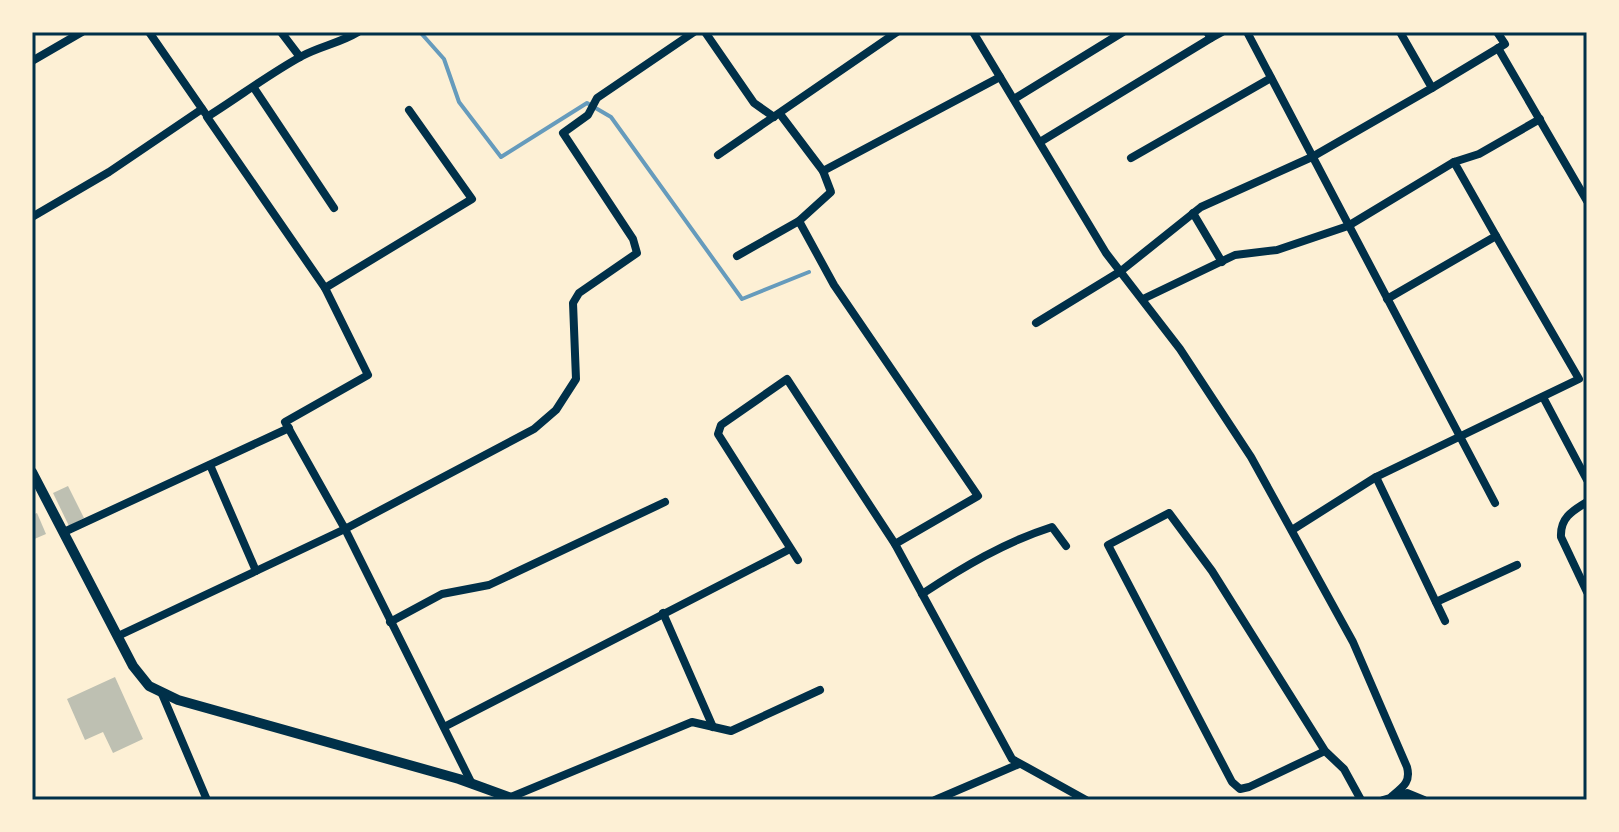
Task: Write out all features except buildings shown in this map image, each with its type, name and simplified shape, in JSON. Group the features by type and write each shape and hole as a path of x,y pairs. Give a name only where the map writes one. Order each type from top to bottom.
{"street":[{"path":"32,61 82,32"},
{"path":"149,32 325,288 368,375 285,422 345,529 472,784"},
{"path":"281,32 300,57"},
{"path":"207,117 300,57 330,42 340,43 358,32"},
{"path":"118,636 345,529 534,429 565,398 576,379 573,303 579,293 637,253 633,239 563,133 588,115 597,98 694,32"},
{"path":"705,32 754,103 777,116 823,171 831,192 799,221 737,256"},
{"path":"718,155 897,32"},
{"path":"973,32 1094,233 1215,400 1292,530 1353,642 1410,776 1406,785 1387,798"},
{"path":"1014,99 1123,32"},
{"path":"1040,142 1209,35 1222,32"},
{"path":"1247,32 1495,503"},
{"path":"1400,32 1432,88"},
{"path":"1036,323 1121,271 1193,213 1312,157 1505,44 1497,32"},
{"path":"1498,48 1587,201"},
{"path":"823,171 1000,77"},
{"path":"1131,158 1271,78"},
{"path":"254,88 334,208"},
{"path":"32,217 109,172 202,109"},
{"path":"325,288 472,199 409,110"},
{"path":"1143,299 1235,255 1277,250 1348,226 1454,162 1479,154 1540,119"},
{"path":"1292,530 1376,477 1579,379 1454,162"},
{"path":"1193,213 1222,262"},
{"path":"799,221 834,285 978,496 895,544"},
{"path":"1387,299 1496,236"},
{"path":"798,560 718,434 721,425 787,379 895,544 1000,741 1019,764 1086,800"},
{"path":"1543,397 1587,480"},
{"path":"64,532 289,428"},
{"path":"210,465 256,571"},
{"path":"32,472 141,677 162,694 514,798 692,722 731,731 820,690"},
{"path":"1376,477 1445,621"},
{"path":"390,622 442,594 489,585 665,502"},
{"path":"1587,502 1565,518 1560,528 1561,537 1587,592"},
{"path":"1325,751 1249,787 1240,789 1232,782 1108,545 1169,513 1212,571 1325,751 1344,769 1361,800"},
{"path":"922,594 981,558 1025,536 1052,527 1066,546"},
{"path":"444,727 790,549"},
{"path":"1436,602 1517,565"},
{"path":"663,613 713,727"},
{"path":"162,694 207,800"},
{"path":"935,800 1019,764"},
{"path":"1387,798 1407,793 1424,800"}],"waterway":[{"path":"420,32 444,59 459,102 501,157 587,103 611,117 742,299 809,272"}]}
